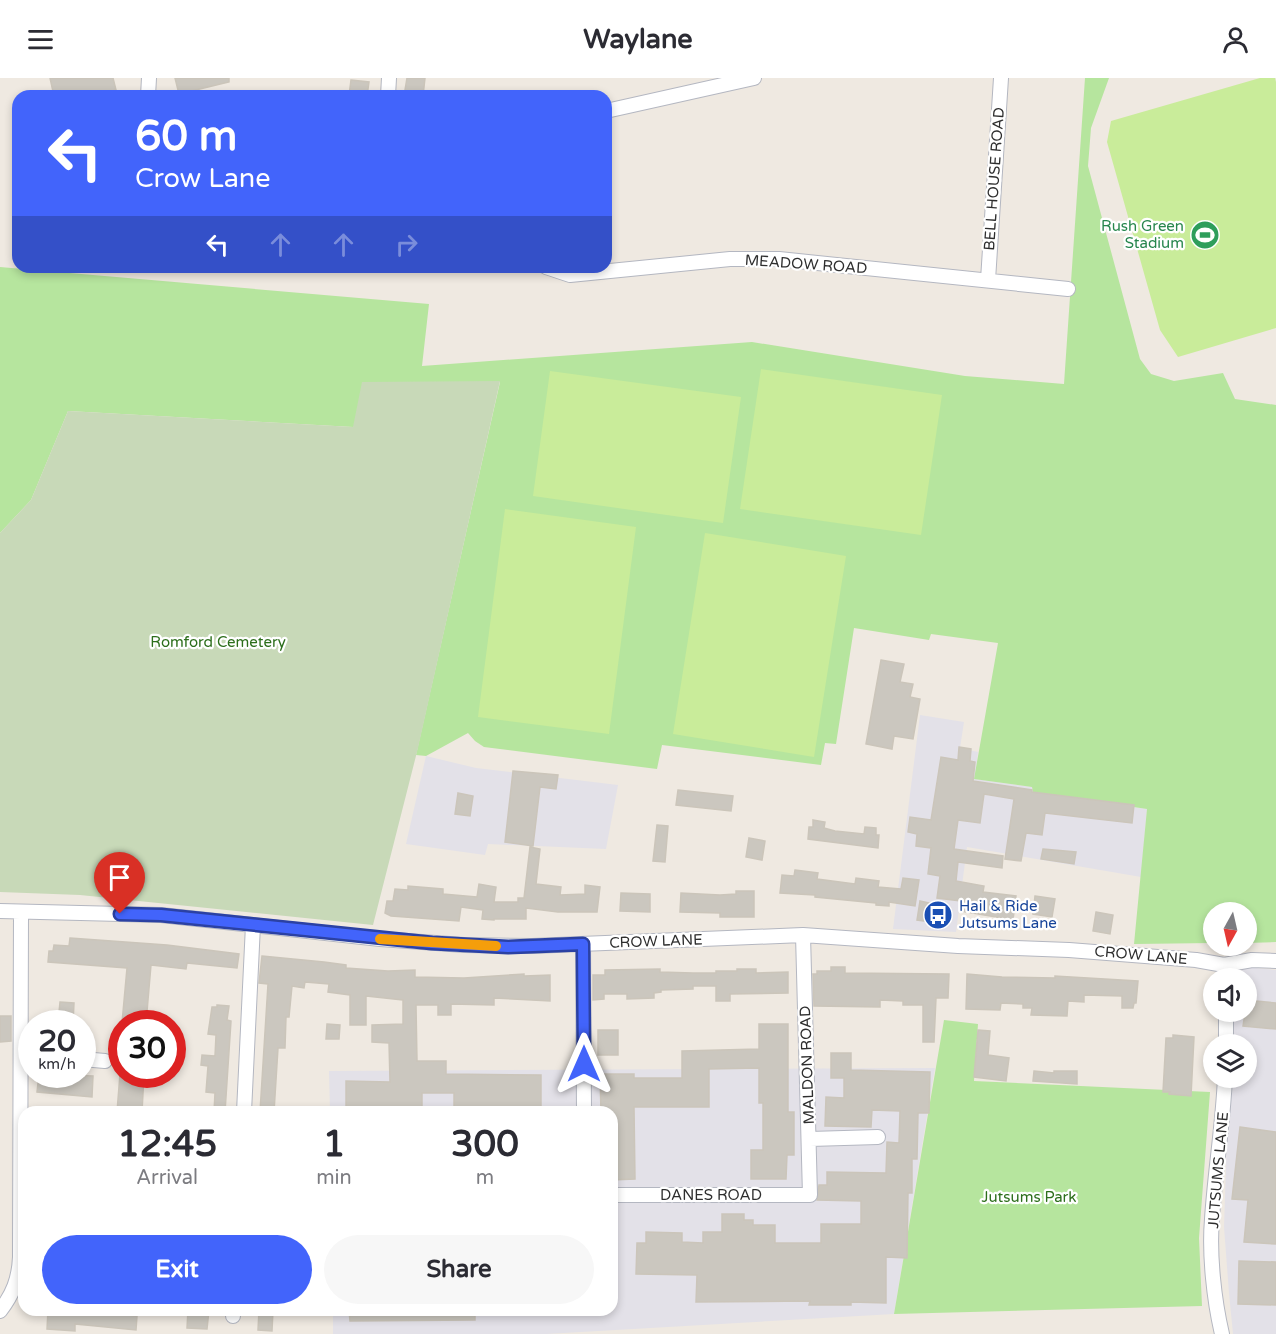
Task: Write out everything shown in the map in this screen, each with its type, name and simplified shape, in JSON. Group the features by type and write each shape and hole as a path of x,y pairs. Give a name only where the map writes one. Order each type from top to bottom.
{"street":[{"path":"612,110 754,78"},
{"name":"BELL HOUSE ROAD","path":"988,280 1001,78"},
{"name":"MEADOW ROAD","path":"612,271 729,259 779,259 1068,290"},
{"name":"MEADOW ROAD","path":"564,273 570,275 590,273"},
{"name":"CROW LANE","path":"0,911 161,915 432,943 508,947 803,936 958,946 1069,950 1196,960 1215,968"},
{"path":"21,913 24,1010"},
{"path":"244,1106 253,925"},
{"name":"MALDON ROAD","path":"803,936 810,1195"},
{"path":"583,944 584,1106"},
{"name":"CROW LANE","path":"1233,968 1252,960 1276,962"},
{"path":"96,1060 105,1061"},
{"path":"24,1106 25,1088"},
{"name":"JUTSUMS LANE","path":"1222,1334 1215,1302 1212,1232 1224,1088"},
{"path":"810,1139 878,1137"},
{"name":"DANES ROAD","path":"618,1195 810,1195"},
{"path":"0,1311 18,1284"}],"shaded area":[{"path":"920,715 964,722 960,748 978,752 975,779 1032,787 1033,792 1147,809 1141,877 967,847 956,932 893,929"},
{"path":"426,756 476,768 618,785 606,849 488,844 485,855 406,844"},
{"path":"1257,968 1276,970 1276,1334 1233,1334 1224,1227 1229,1088 1257,1088 1257,1034 1231,1034 1232,1022 1257,1022"},
{"path":"935,1068 894,1314 546,1334 333,1334 333,1316 618,1316 618,1106 330,1106 329,1071"}],"green space":[{"path":"1085,78 1109,78 1091,128 1088,166 1140,359 1151,374 1174,381 1223,373 1235,399 1276,405 1276,942 1257,943 1257,902 1203,902 1203,943 1134,944 1147,809 1033,792 1032,787 974,779 998,643 931,634 929,640 854,628 836,744 825,743 821,765 662,745 657,769 484,747 468,733 426,756 416,755 500,382 353,427 68,411 31,500 0,533 0,267 12,268 12,273 70,273 429,304 422,366 752,342 965,376 1064,384"},
{"name":"Rush Green Stadium","path":"1260,78 1275,78 1276,82 1276,328 1178,357 1160,330 1107,142 1111,121"},
{"path":"761,369 942,395 921,535 740,509"},
{"path":"550,371 741,397 723,523 533,496"},
{"name":"Romford Cemetery","path":"500,381 418,748 373,925 80,895 0,892 0,533 31,500 68,411 353,427 362,382"},
{"path":"505,509 636,527 609,734 478,717"},
{"path":"705,533 846,556 814,757 673,734"},
{"name":"Jutsums Park","path":"944,1020 978,1024 974,1081 1210,1092 1199,1238 1202,1306 894,1314"}],"building":[{"path":"50,78 113,78 116,90 53,90"},
{"path":"175,78 229,78 229,82 196,90 178,90"},
{"path":"407,78 425,78 424,90 405,90"},
{"path":"351,80 369,82 368,90 350,90"},
{"path":"881,660 904,664 900,682 913,684 910,697 920,699 913,739 894,736 892,749 866,744"},
{"path":"959,747 971,749 970,761 975,762 973,781 1032,790 1032,792 1134,805 1132,823 1045,813 1042,835 1026,833 1021,861 1005,859 1014,799 984,794 980,823 958,820 954,849 1003,856 1002,868 958,862 956,881 984,886 983,892 1016,896 1013,920 960,911 961,901 937,898 940,876 928,874 931,848 916,846 917,834 908,832 910,817 931,820 941,757 958,760"},
{"path":"513,771 558,775 556,789 540,787 533,846 505,842"},
{"path":"678,790 733,796 731,811 676,805"},
{"path":"458,793 473,796 470,816 455,814"},
{"path":"813,820 825,822 824,828 835,831 864,834 865,827 876,828 876,835 879,835 878,848 808,839 809,827 813,827"},
{"path":"657,825 668,826 665,862 653,861"},
{"path":"749,838 765,841 762,860 746,857"},
{"path":"530,847 540,849 536,884 561,887 560,895 585,894 585,885 600,887 597,912 558,912 526,908 526,919 494,920 482,919 483,910 461,907 459,921 391,916 385,913 387,901 393,901 395,889 408,890 408,886 443,889 443,894 477,897 479,884 496,887 494,902 518,902 518,898 524,898"},
{"path":"1043,849 1076,852 1074,864 1041,859"},
{"path":"795,870 818,873 817,879 855,884 856,878 879,881 878,887 901,889 903,878 919,880 915,906 889,902 889,906 876,905 876,903 815,897 815,895 780,893 782,875 794,876"},
{"path":"736,891 754,891 754,917 720,917 720,913 680,912 681,893 720,895 736,894"},
{"path":"621,893 650,894 650,912 620,911"},
{"path":"1035,896 1055,899 1052,917 1033,914"},
{"path":"920,901 934,904 931,922 917,920"},
{"path":"1096,912 1113,915 1110,934 1093,931"},
{"path":"70,938 167,945 239,954 237,968 187,963 186,969 151,965 147,1010 123,1010 127,968 48,962 49,951 53,951 54,945 69,946"},
{"path":"262,956 346,965 346,968 415,970 415,977 550,975 550,1001 494,998 494,1005 451,1004 451,1015 438,1015 438,1005 416,1005 417,1061 446,1061 446,1074 541,1075 541,1106 454,1106 454,1093 422,1093 422,1106 346,1106 346,1081 390,1082 389,1043 372,1042 372,1025 403,1024 403,1000 366,996 366,1025 350,1025 350,995 328,992 329,984 305,982 304,988 292,986 289,1017 286,1017 285,1048 278,1048 274,1106 260,1106 268,984 259,983"},
{"path":"831,967 845,967 845,973 949,974 948,998 936,998 934,1042 923,1042 923,1005 903,1005 903,1001 880,1000 880,1007 814,1006 813,974 817,974 817,971 831,971"},
{"path":"660,969 660,972 693,973 716,973 716,971 737,971 737,969 756,969 756,973 788,972 788,993 730,994 730,1001 716,1001 716,986 693,986 693,989 661,990 661,992 654,993 654,998 627,999 627,994 604,994 604,999 593,1000 593,975 605,975 605,970"},
{"path":"967,974 1138,981 1136,1003 1133,1008 1122,1008 1122,996 1084,995 1084,1002 1068,1001 1067,1016 1031,1015 1032,1008 1023,1008 1023,1004 1001,1003 1000,1010 966,1009"},
{"path":"1257,1001 1276,1003 1276,1029 1243,1026 1244,1022 1257,1022"},
{"path":"60,1002 74,1003 74,1010 59,1010"},
{"path":"217,1005 229,1006 227,1020 231,1021 225,1106 214,1106 215,1093 206,1092 208,1066 201,1065 202,1055 215,1056 216,1035 208,1034 212,1007 217,1007"},
{"path":"0,1016 11,1016 11,1041 0,1042"},
{"path":"327,1024 340,1025 339,1039 326,1039"},
{"path":"759,1024 788,1024 788,1112 794,1112 794,1155 787,1155 786,1179 751,1179 751,1150 763,1150 763,1103 759,1103 759,1068 709,1069 709,1107 634,1107 635,1179 618,1180 618,1106 601,1106 600,1074 634,1074 634,1078 682,1078 682,1051 759,1049"},
{"path":"598,1030 618,1030 618,1055 598,1055"},
{"path":"978,1030 990,1031 988,1055 1009,1058 1006,1081 974,1077"},
{"path":"1173,1035 1194,1037 1191,1096 1163,1092 1166,1038 1173,1038"},
{"path":"831,1053 851,1053 851,1070 930,1072 929,1113 918,1113 917,1159 912,1159 912,1193 908,1193 907,1258 886,1257 886,1303 851,1302 851,1305 809,1305 810,1301 696,1302 697,1275 636,1274 637,1243 646,1243 646,1232 682,1233 682,1242 703,1243 703,1232 722,1232 722,1214 744,1214 744,1220 753,1220 753,1225 775,1225 775,1243 821,1243 821,1224 861,1224 861,1201 817,1200 819,1185 827,1185 827,1172 886,1173 887,1142 899,1143 900,1111 872,1110 871,1127 825,1126 826,1097 844,1098 844,1078 831,1078"},
{"path":"1034,1071 1054,1073 1054,1071 1077,1071 1077,1084 1033,1081"},
{"path":"37,1088 92,1088 92,1097 37,1092"},
{"path":"119,1088 143,1088 142,1106 117,1106"},
{"path":"1240,1127 1276,1132 1276,1244 1244,1242 1248,1200 1232,1199"},
{"path":"1239,1261 1276,1262 1276,1305 1238,1304"},
{"path":"48,1316 137,1316 136,1330 75,1324 75,1331 47,1329"},
{"path":"188,1316 208,1316 207,1329 187,1328"},
{"path":"259,1316 273,1316 272,1331 258,1330"},
{"path":"350,1316 475,1316 475,1320 350,1321"}],"slow traffic":[{"path":"380,939 496,946"}],"place":[{"name":"Rush Green Stadium","path":"1205,235"},
{"name":"Hail & Ride Jutsums Lane","path":"938,915"}],"route":[{"path":"120,914 161,915 432,943 508,947 583,944 584,1064"}]}
